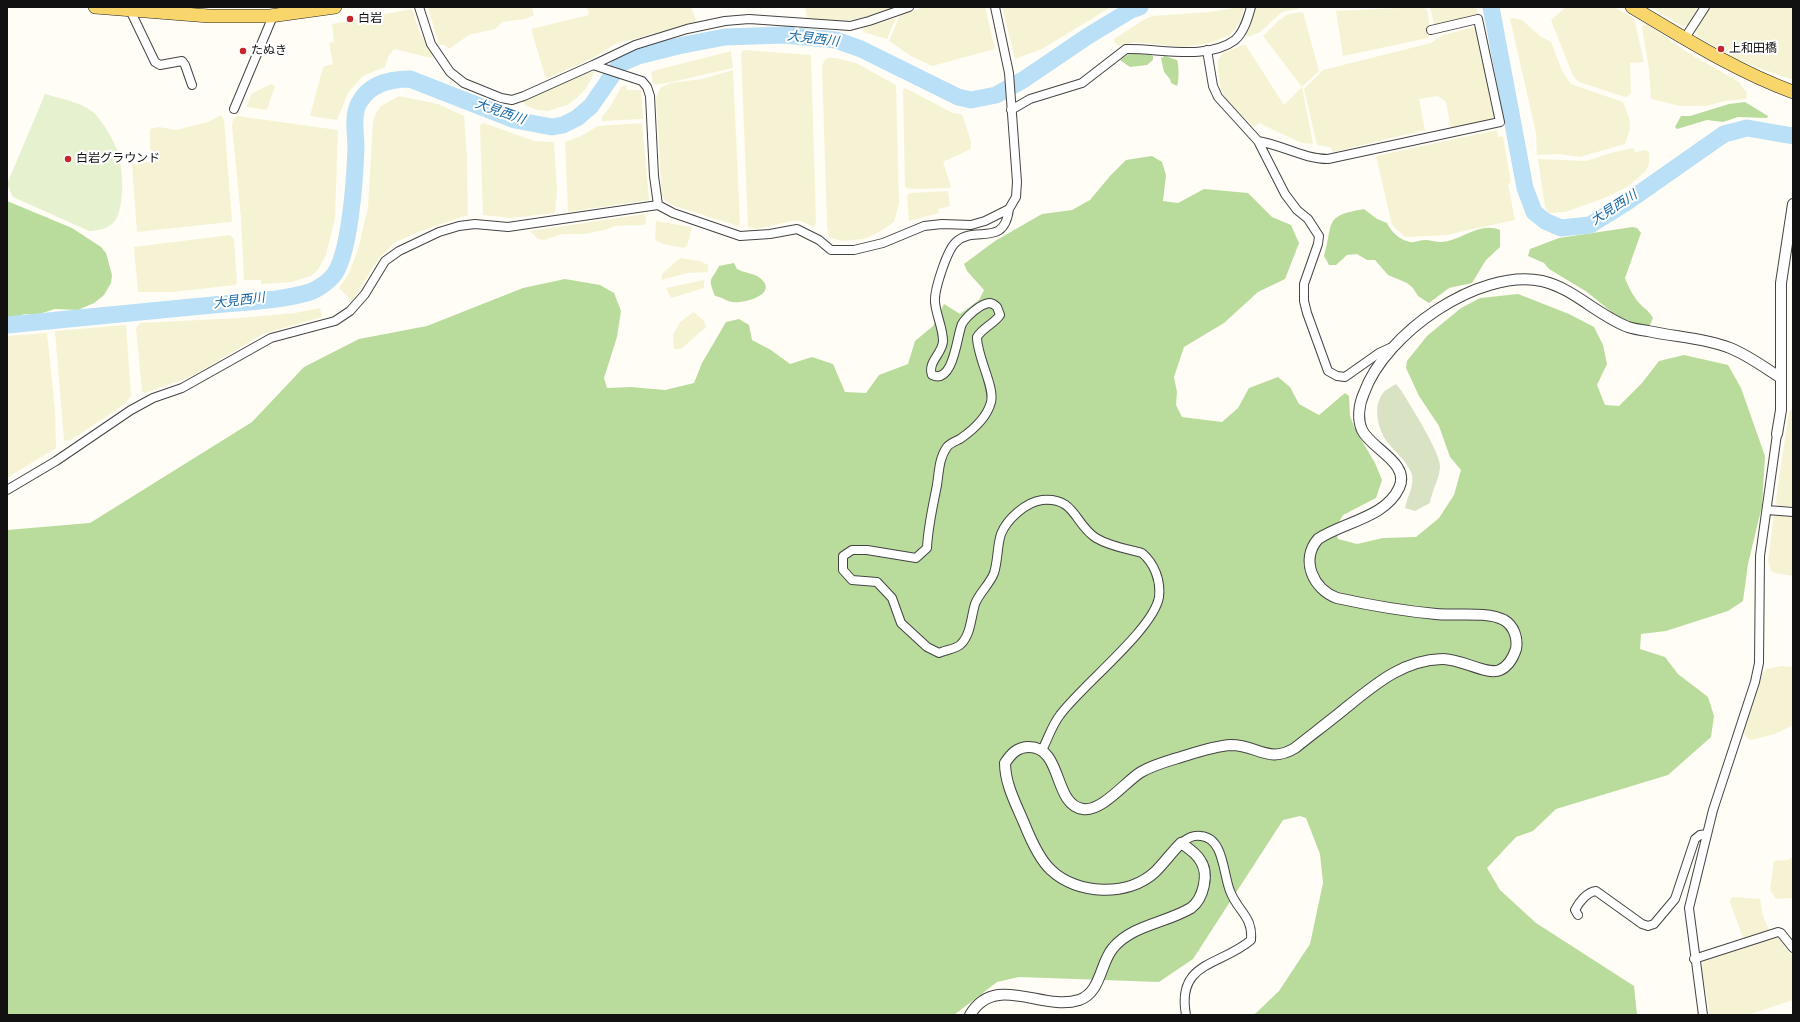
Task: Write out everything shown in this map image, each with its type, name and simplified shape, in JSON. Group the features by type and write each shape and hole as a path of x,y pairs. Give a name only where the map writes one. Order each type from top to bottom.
{"main road":[{"path":"95,7 209,16 273,16 336,7"},
{"path":"1632,7 1725,61 1770,83 1793,92"}],"street":[{"path":"419,7 432,44 445,65 464,83 488,93 512,100 596,66 635,45 687,29 725,21 749,20 850,26 909,7"},
{"path":"995,7 1009,73 1017,182 1016,197 1009,209 1004,226 990,235 962,238 955,242 948,255 937,288 935,303 943,342 931,366 932,375 940,375 945,371 953,360 961,326 969,316 989,303 997,307 1000,315 996,321 985,328 977,337 978,350 991,393 991,402 985,415 974,428 947,446 939,466 937,484 927,530 927,548 916,558 867,550 852,550 843,556 843,570 852,580 877,582 892,598 901,623 927,647 939,653 960,645 966,637 976,603 994,574 1001,534 1010,520 1022,509 1040,500 1058,500 1075,512 1087,530 1094,537 1102,541 1142,553 1147,557 1153,565 1159,584 1159,597 1150,617 1059,715 1042,750"},
{"path":"1011,106 1082,83 1126,49 1179,52 1207,50 1226,45 1236,39 1247,21 1251,7"},
{"path":"1685,38 1705,7"},
{"path":"130,10 155,62 160,65 182,61 192,85"},
{"path":"234,109 273,16"},
{"path":"1258,141 1317,159 1328,159 1500,122 1478,20 1431,30"},
{"path":"1207,50 1213,86 1218,97 1258,141 1286,194 1297,210 1311,223 1319,236 1318,244 1304,284 1304,301 1307,314 1328,371 1338,376 1345,377 1379,353 1390,348"},
{"path":"596,66 642,81 647,87 650,96 654,176 658,205"},
{"path":"1703,1015 1694,959 1689,908 1707,834 1759,664 1760,572 1781,410 1781,283 1793,204"},
{"path":"7,490 56,461 131,410 153,398 182,388 271,338 335,321 350,311 365,294 385,261 399,251 440,232 470,225 508,227 658,205 673,213 740,236 765,235 797,229 819,240 831,250 841,251 868,248 924,226 942,224 971,225 985,221 1009,209"},
{"path":"1186,1015 1185,994 1190,977 1200,968 1244,946 1251,940 1252,929 1249,921 1234,902 1220,856 1211,838 1205,836 1192,836 1182,843 1154,873 1135,884 1120,889 1094,891 1060,877 1051,870 1044,861 1027,830 1005,773 1005,763 1017,749 1031,747 1042,750 1050,759 1064,791 1071,802 1083,809 1089,808 1105,801 1142,772 1181,757 1217,747 1242,746 1268,755 1285,754 1295,748 1377,682 1404,667 1442,659 1464,662 1492,672 1500,670 1508,664 1514,654 1517,644 1516,635 1506,621 1487,615 1433,614 1337,598 1323,591 1311,571 1309,553 1312,546 1318,539 1385,506 1394,497 1400,486 1400,473 1394,463 1371,443 1362,431 1359,412 1364,393 1370,379 1390,348 1410,328 1457,299 1484,286 1522,279 1558,286 1595,310 1629,328 1709,342 1731,348 1781,378"},
{"path":"1767,510 1793,512"},
{"path":"1578,915 1575,910 1578,905 1588,894 1596,891 1642,924 1648,926 1654,924 1675,899 1695,839 1700,835 1707,834"},
{"path":"970,1015 976,1006 983,1000 998,994 1067,1002 1081,1000 1096,985 1112,949 1120,941 1132,932 1183,913 1196,904 1200,896 1205,871 1200,858 1182,843"},
{"path":"1694,959 1778,932 1781,932 1793,948"}],"shaded area":[{"path":"428,7 532,7 534,15 525,19 502,22 495,29 469,35 449,49 445,45 439,45"},
{"path":"587,7 691,7 697,22 615,44 593,58 546,79 531,29 589,15"},
{"path":"805,7 894,7 867,17 842,21 807,19"},
{"path":"925,7 985,7 995,49 932,66 911,56 889,41 900,15"},
{"path":"1002,7 1111,7 1042,49 1015,59"},
{"path":"1243,7 1244,9 1240,23 1230,35 1210,43 1182,47 1135,42 1119,46 1114,42 1114,39 1152,16 1209,12"},
{"path":"1255,7 1305,7 1282,12 1260,32 1248,37 1245,35"},
{"path":"1420,7 1426,9 1428,13 1430,35 1428,38 1343,56 1336,11"},
{"path":"1430,7 1476,7 1478,14 1436,26 1434,25"},
{"path":"1566,7 1614,7 1634,18 1644,62 1630,63 1631,93 1628,96 1625,97 1579,82 1573,76 1551,20"},
{"path":"1651,7 1698,7 1688,25 1682,26"},
{"path":"1710,7 1793,7 1793,80 1739,61 1697,36 1696,29"},
{"path":"412,9 419,31 433,56 431,58 394,49 388,57 385,67 363,76 348,93 337,120 310,116 323,67 333,64 329,43 334,42 332,24"},
{"path":"1303,12 1319,71 1302,87 1263,36 1278,21 1288,14"},
{"path":"896,18 887,39 863,32 864,28"},
{"path":"1514,18 1522,20 1540,36 1551,42 1562,71 1571,84 1623,102 1629,117 1630,129 1625,144 1580,157 1558,154 1537,155 1536,133 1510,19"},
{"path":"1647,24 1690,54 1739,82 1747,93 1746,99 1725,101 1706,106 1680,106 1651,99 1649,69 1642,28 1643,25"},
{"path":"1477,27 1497,116 1495,119 1451,130 1446,102 1438,96 1419,99 1425,130 1333,152 1330,147 1317,145 1304,89 1323,70 1431,43 1443,35"},
{"path":"1245,44 1284,105 1302,87 1313,144 1301,143 1259,123 1254,127 1227,101 1221,90 1218,60 1223,53"},
{"path":"744,50 811,55 816,222 814,227 801,221 792,221 756,229 748,227 741,53"},
{"path":"731,51 733,68 672,82 653,84 651,73 653,71"},
{"path":"827,58 836,58 856,63 896,85 899,204 894,222 879,232 864,239 841,241 829,237 827,225 822,67"},
{"path":"733,70 740,224 738,226 675,206 666,201 662,196 656,98 660,88 671,83 702,79"},
{"path":"595,71 587,87 578,97 567,105 548,111 536,110 525,105 523,101 586,73"},
{"path":"271,84 275,86 267,110 247,107 251,94"},
{"path":"626,85 627,90 641,90 643,119 602,121 601,118 610,107 621,87"},
{"path":"905,88 953,113 962,114 971,141 971,149 943,162 951,186 950,188 914,189 907,188 905,186 903,90"},
{"path":"399,96 438,104 464,116 467,157 468,215 418,232 394,243 379,258 352,301 339,288 349,273 359,246 368,207 373,122 376,113 381,106"},
{"path":"221,115 224,120 232,221 137,232 132,165 155,161 150,147 150,129 159,127 176,130 208,122"},
{"path":"237,116 338,130 335,218 326,255 318,270 311,276 291,282 261,284 261,280 244,280 241,218 232,126 233,120"},
{"path":"484,123 534,141 554,142 557,190 555,213 510,218 483,215 480,127 481,124"},
{"path":"642,123 649,200 568,212 565,142 581,136 598,126"},
{"path":"1497,130 1498,137 1503,136 1511,183 1508,184 1515,220 1446,235 1405,237 1392,225 1376,156"},
{"path":"1633,148 1635,152 1646,150 1649,152 1649,163 1646,171 1627,187 1602,199 1565,212 1549,213 1545,207 1538,159 1586,161"},
{"path":"948,191 950,206 938,209 939,213 909,221 907,196 910,193"},
{"path":"645,214 646,224 615,226 605,230 584,234 563,234 544,240 538,239 530,231"},
{"path":"656,221 692,227 687,246 684,248 663,244 655,240"},
{"path":"230,235 234,239 237,283 235,285 173,292 138,292 134,247"},
{"path":"680,258 700,261 708,265 708,272 687,273 662,280 662,274"},
{"path":"704,280 704,288 671,298 666,288"},
{"path":"320,308 322,317 263,334 192,376 145,393 142,392 136,328 140,323 239,318 295,313"},
{"path":"694,312 704,321 706,327 681,349 674,349 673,335 680,322"},
{"path":"126,325 131,396 125,404 74,438 68,441 64,440 55,331"},
{"path":"47,333 55,410 56,448 7,478 7,336"},
{"path":"1793,408 1793,506 1777,506 1776,499 1789,412"},
{"path":"1774,515 1793,516 1793,576 1774,573 1771,571 1768,561"},
{"path":"1781,666 1793,667 1793,725 1775,734 1751,740 1747,738 1744,733 1761,675 1766,669"},
{"path":"1793,857 1793,898 1776,899 1770,890 1774,861 1788,860"},
{"path":"1733,897 1760,899 1763,916 1769,930 1743,938 1730,902 1730,899"},
{"path":"1776,937 1781,940 1793,957 1793,1000 1748,1015 1710,1015 1702,970 1703,960"}],"green space":[{"path":"1130,53 1150,55 1153,56 1153,60 1147,65 1130,67 1120,60"},
{"path":"1165,56 1177,60 1177,86 1171,83 1170,79 1164,72 1161,58"},
{"name":"白岩グラウンド","path":"45,94 77,103 89,109 101,121 114,142 120,159 122,190 120,210 112,224 107,227 89,231 13,197 7,184"},
{"path":"1745,102 1768,116 1767,118 1738,117 1723,122 1707,120 1677,129 1675,127 1681,116 1690,116 1729,104"},
{"path":"1152,156 1162,162 1166,175 1163,201 1178,203 1204,189 1248,193 1272,217 1291,225 1299,243 1285,279 1258,292 1224,323 1184,347 1174,377 1177,392 1176,405 1182,417 1222,422 1238,408 1249,388 1278,377 1290,387 1299,404 1319,415 1345,393 1349,396 1350,416 1355,429 1375,463 1382,480 1376,498 1343,515 1335,529 1338,539 1357,544 1383,538 1416,537 1439,518 1454,495 1461,470 1450,457 1439,426 1419,396 1406,368 1407,361 1427,336 1461,308 1480,298 1518,294 1569,314 1594,327 1603,345 1607,364 1597,385 1605,405 1619,406 1642,383 1659,361 1684,355 1728,365 1741,388 1765,456 1762,506 1748,564 1743,601 1728,611 1666,631 1641,634 1640,649 1665,657 1678,674 1708,697 1714,716 1711,737 1668,775 1556,809 1533,831 1516,837 1487,868 1500,890 1536,923 1634,986 1637,1015 1252,1015 1279,991 1310,944 1323,883 1320,854 1306,818 1300,816 1283,820 1193,959 1159,982 1019,977 997,982 954,1015 7,1015 7,530 90,523 252,422 304,367 359,339 427,326 523,288 565,279 600,285 614,293 621,311 617,337 604,378 607,388 630,387 665,390 694,383 702,363 726,322 739,319 749,325 752,340 771,350 790,364 812,357 833,364 845,392 866,393 879,375 908,364 915,341 933,326 944,304 960,314 979,300 984,290 967,271 964,264 995,241 1042,214 1072,210 1090,200 1126,160"},
{"path":"7,201 72,228 101,247 106,253 112,275 111,283 104,295 94,303 78,310 55,309 36,315 25,314 7,319"},
{"path":"1364,209 1377,219 1387,223 1396,235 1406,241 1448,241 1478,230 1493,228 1500,230 1500,247 1486,260 1472,283 1449,288 1429,303 1418,296 1413,288 1407,283 1388,275 1375,260 1367,260 1357,254 1347,255 1336,265 1329,265 1324,256 1332,222 1342,215"},
{"path":"1633,227 1637,228 1641,233 1625,278 1635,298 1653,318 1650,325 1637,325 1614,314 1587,292 1549,269 1544,263 1528,256 1530,249 1559,238"},
{"path":"734,263 737,269 760,278 765,284 766,289 763,293 751,300 737,302 732,302 715,296 711,285 711,279 719,266"},
{"path":"1396,384 1411,406 1436,451 1439,460 1440,467 1430,503 1415,511 1405,508 1412,484 1412,475 1405,462 1384,438 1379,425 1377,412 1380,399 1384,392"}],"waterway":[{"name":"大見西川","path":"7,325 270,300 310,292 319,288 332,277 338,267 347,236 354,177 356,148 355,119 357,108 368,91 381,84 395,80 410,79 515,120 552,127 563,125 577,118 591,106 620,64 638,56 678,46 725,37 784,35 836,40 861,49 958,97 971,100 996,95 1023,80 1088,36 1131,10 1140,7"},
{"name":"大見西川","path":"1491,7 1525,188 1534,212 1545,221 1561,228 1590,225 1627,202 1724,134 1747,128 1793,136"}],"place":[{"name":"白岩","path":"350,19"},
{"name":"上和田橋","path":"1721,49"},
{"name":"たぬき","path":"243,51"},
{"name":"白岩グラウンド","path":"68,159"}]}
